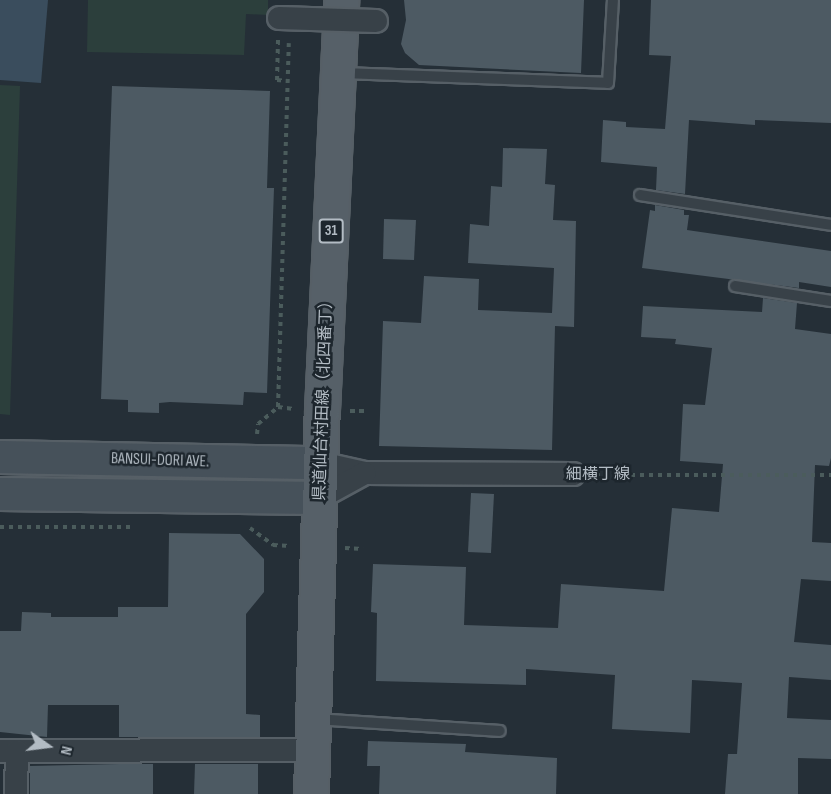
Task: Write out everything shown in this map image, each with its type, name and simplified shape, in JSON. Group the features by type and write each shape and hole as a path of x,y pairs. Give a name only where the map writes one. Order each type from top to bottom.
{"main road":[{"name":"県道仙台村田線（北四番丁）","path":"311,794 320,463 341,0"}],"street":[{"path":"284,26 376,21"},
{"name":"BANSUI-DORI AVE.","path":"0,457 320,463"},
{"name":"細横丁線","path":"320,463 365,473 573,474"},
{"path":"319,498 365,473"},
{"name":"BANSUI-DORI AVE.","path":"0,494 319,498"},
{"path":"16,794 9,751 312,734"}],"lane":[{"path":"339,73 608,83 613,0"},
{"path":"640,195 831,225"},
{"path":"735,286 831,301"},
{"path":"312,734 500,731"}],"path":[{"path":"284,26 277,80 288,81"},
{"path":"258,424 278,407 288,81 284,26"},
{"name":"細横丁線","path":"573,474 831,475"},
{"path":"0,527 141,527"},
{"path":"243,528 254,528 273,545"}],"green space":[{"path":"88,0 268,0 268,15 246,14 244,55 87,52"},
{"path":"0,85 20,86 10,415 0,414"}],"water":[{"path":"0,0 48,0 41,83 0,80"}],"building":[{"path":"404,0 584,0 581,73 419,65 405,53 401,44 406,20"},
{"path":"651,0 831,0 831,123 755,120 755,125 689,120 685,194 656,190 657,167 601,162 603,120 626,122 626,127 665,129 671,56 649,55"},
{"path":"112,86 270,91 267,188 274,188 267,393 244,392 243,405 170,402 159,403 159,413 128,412 128,400 101,399"},
{"path":"503,148 547,149 545,184 555,185 553,220 576,221 574,327 555,326 552,450 379,446 383,321 421,323 424,276 479,279 478,310 552,313 554,268 468,263 470,224 489,226 491,186 502,187"},
{"path":"655,205 684,210 684,215 689,215 687,230 831,251 831,287 799,282 799,288 642,268 650,210 655,211"},
{"path":"384,219 416,220 414,260 383,259"},
{"path":"763,298 797,303 795,329 831,334 831,458 829,466 815,465 812,542 831,543 831,581 801,579 794,642 831,645 831,680 789,677 787,718 831,720 831,759 798,758 798,794 725,794 728,754 737,754 742,683 692,680 690,733 612,729 615,675 526,669 526,685 376,681 377,613 371,612 373,564 466,567 464,625 558,628 561,584 664,591 672,508 719,512 723,464 680,461 683,404 705,405 712,348 675,344 676,339 641,337 643,306 762,312"},
{"path":"471,493 494,494 491,553 468,552"},
{"path":"169,533 240,534 264,559 264,592 246,614 246,714 260,715 260,737 119,737 119,705 48,705 47,737 0,732 0,631 21,631 22,612 51,613 51,617 118,617 118,607 168,607"},
{"path":"368,741 466,744 465,752 557,758 556,794 379,794 380,766 367,766"},
{"path":"153,764 153,794 30,794 30,766"},
{"path":"195,764 258,764 258,794 194,794"}]}
